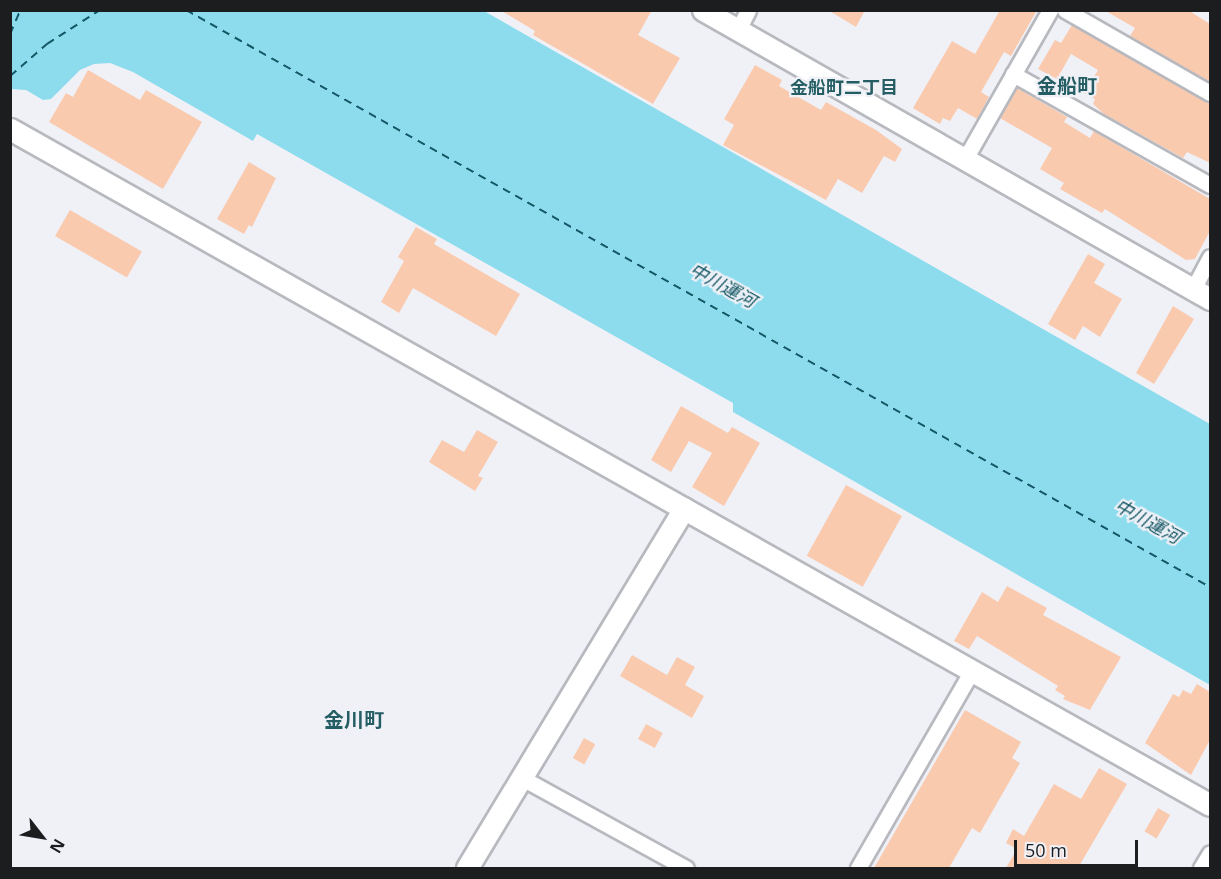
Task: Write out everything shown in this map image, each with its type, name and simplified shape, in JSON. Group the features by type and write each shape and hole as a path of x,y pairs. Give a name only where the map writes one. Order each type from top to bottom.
{"street":[{"path":"703,10 1202,294 1210,257"},
{"path":"738,30 748,10"},
{"path":"965,159 1050,10"},
{"path":"1065,10 1210,93"},
{"path":"1013,74 1210,185"},
{"path":"10,129 1210,805"},
{"path":"467,868 684,508"},
{"path":"858,868 971,672"},
{"path":"522,778 686,868"},
{"path":"1201,868 1210,853"}],"water":[{"name":"中川運河","path":"11,10 484,11 1210,424 1210,685 733,412 733,403 257,134 253,141 133,72 110,63 94,64 80,70 51,99 43,100 26,90 11,89"}],"building":[{"path":"500,10 652,10 638,35 680,58 653,104 533,35 535,31"},
{"path":"828,10 865,10 856,27"},
{"path":"1000,10 1037,10 1011,56 1004,52 981,92 989,97 977,119 958,108 950,121 943,118 940,124 913,108 952,41 975,54"},
{"path":"1104,10 1188,10 1210,24 1210,82 1130,36 1135,28"},
{"path":"1072,25 1210,103 1210,163 1187,152 1183,158 1104,114 1093,104 1095,99 1084,93 1098,70 1071,54 1057,79 1038,69 1055,40 1061,43"},
{"path":"755,65 782,80 779,86 821,110 826,102 876,130 902,149 895,162 884,156 862,193 838,179 826,200 723,145 734,125 724,119"},
{"path":"88,70 140,100 146,90 202,122 163,189 49,122 66,93 73,97"},
{"path":"1017,88 1067,117 1064,122 1090,138 1094,131 1210,199 1210,231 1195,259 1186,260 1105,209 1102,213 1060,189 1064,183 1040,169 1052,148 1000,118"},
{"path":"249,162 276,178 252,227 249,225 244,234 217,219"},
{"path":"70,210 142,252 127,277 55,236"},
{"path":"416,227 437,239 434,244 520,294 496,336 413,288 399,313 381,302 404,261 398,257"},
{"path":"1088,254 1105,264 1094,283 1122,299 1100,337 1083,326 1075,340 1048,324"},
{"path":"1173,306 1194,319 1154,384 1136,373"},
{"path":"681,406 728,433 732,427 760,443 724,506 692,487 712,453 689,441 671,472 651,460"},
{"path":"477,430 498,442 478,476 483,478 475,491 429,462 442,440 464,452"},
{"path":"846,485 902,516 863,587 807,556"},
{"path":"1007,586 1047,608 1043,615 1121,657 1090,710 1063,699 1065,696 1055,690 1058,686 977,636 969,649 954,641 982,592 998,602"},
{"path":"632,655 667,675 677,657 695,667 685,685 704,696 692,718 620,676"},
{"path":"1197,684 1210,692 1210,740 1191,775 1145,743 1173,694 1179,697 1183,690 1191,694"},
{"path":"965,710 1021,742 1012,758 1020,763 980,833 972,828 949,868 874,868"},
{"path":"646,724 663,733 655,748 638,739"},
{"path":"584,738 595,744 584,764 573,758"},
{"path":"1099,768 1127,784 1078,868 1006,868 1017,849 1006,843 1013,829 1024,836 1054,784 1081,799"},
{"path":"1158,808 1170,815 1157,838 1144,831"}],"ferry route":[{"path":"10,34 20,10"},
{"path":"10,76 47,44 100,10"},
{"path":"186,10 1210,587"}],"district":[{"name":"金船町","path":"1067,85"},
{"name":"金船町二丁目","path":"844,87"},
{"name":"金川町","path":"354,719"}]}
